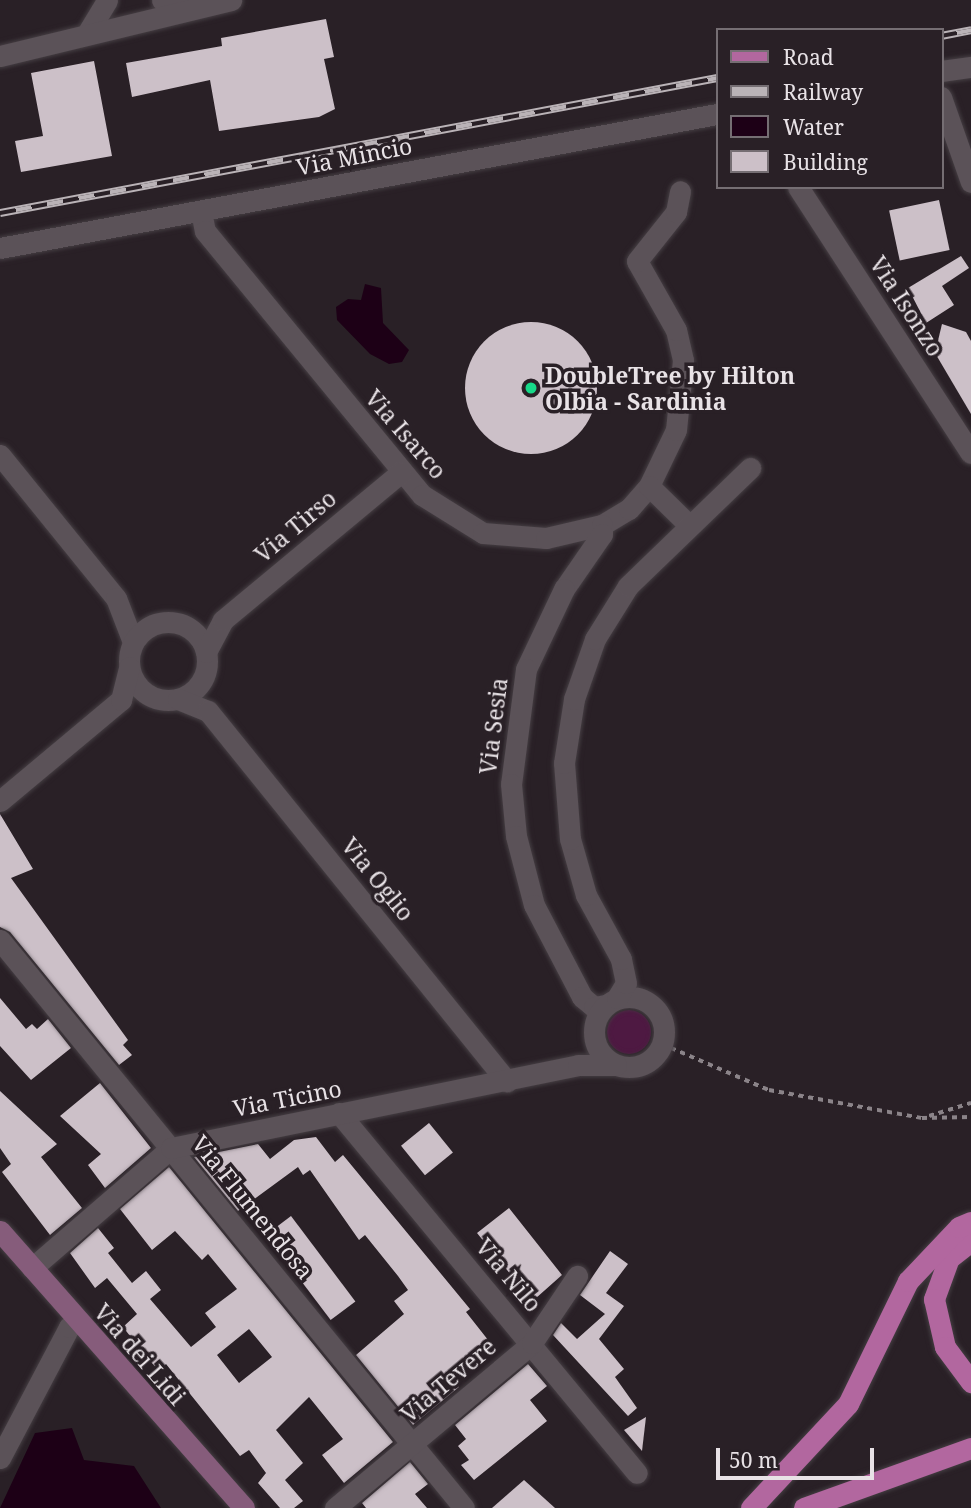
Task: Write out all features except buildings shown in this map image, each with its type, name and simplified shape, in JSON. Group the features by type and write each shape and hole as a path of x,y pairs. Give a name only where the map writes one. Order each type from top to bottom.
{"main road":[{"path":"751,1508 848,1404 908,1281 959,1227 971,1222"},
{"name":"Via dei Lidi","path":"0,1231 244,1508"},
{"path":"971,1241 948,1258 934,1300 945,1347 971,1382"},
{"path":"810,1508 971,1448"}],"street":[{"path":"88,32 107,0"},
{"path":"162,0 204,7"},
{"path":"0,56 88,32 231,0"},
{"path":"943,71 971,66"},
{"path":"943,103 971,182"},
{"name":"Via Mincio","path":"0,248 716,114"},
{"name":"Via Isonzo","path":"799,189 971,453"},
{"name":"Via Isarco","path":"201,211 205,231 401,472 441,510 483,533 546,538 602,525 629,509 649,486 676,430 682,360 663,302 637,261 676,212 680,191"},
{"path":"0,455 116,598 133,642 121,700 0,801"},
{"path":"551,1070 579,1049 626,983 621,960 586,895 570,839 565,803 568,728 583,667 610,612 651,560 750,468"},
{"name":"Via Tirso","path":"223,620 401,472"},
{"path":"649,486 688,524"},
{"name":"Via Sesia","path":"602,525 526,669 511,784 516,836 534,905 582,997 594,1007 611,1001"},
{"path":"116,598 155,623 192,629 223,620"},
{"path":"208,711 200,684 206,652 223,620"},
{"path":"133,642 155,623"},
{"path":"192,629 206,652"},
{"path":"129,667 133,679 151,697"},
{"path":"178,699 200,684"},
{"path":"105,715 151,697 178,699 208,711"},
{"name":"Via Oglio","path":"208,711 507,1080"},
{"name":"Via Flumendosa","path":"0,940 464,1508"},
{"path":"593,1030 599,1051 616,1065 648,1061 662,1044 658,1011 639,998 611,1001"},
{"name":"Via Ticino","path":"32,1268 171,1148 551,1070 616,1065"},
{"name":"Via Nilo","path":"340,1113 532,1343 636,1473"},
{"name":"Via Tevere","path":"335,1508 532,1343 577,1276"},
{"path":"0,1458 69,1326 78,1322"}],"path":[{"path":"662,1044 769,1090 922,1118 971,1117"},
{"path":"922,1118 971,1103"}],"shaded area":[{"path":"629,1010 644,1017 651,1032 644,1047 629,1054 614,1047 607,1032 614,1017"}],"water":[{"path":"365,284 381,288 383,323 409,350 402,362 389,364 370,354 337,320 336,307 348,299 361,300"},
{"path":"72,1428 84,1460 134,1466 161,1508 0,1508 35,1433"}],"railway":[{"path":"943,36 971,30"},
{"path":"0,213 716,78"}],"place":[{"name":"DoubleTree by Hilton Olbia - Sardinia","path":"531,388"}]}
